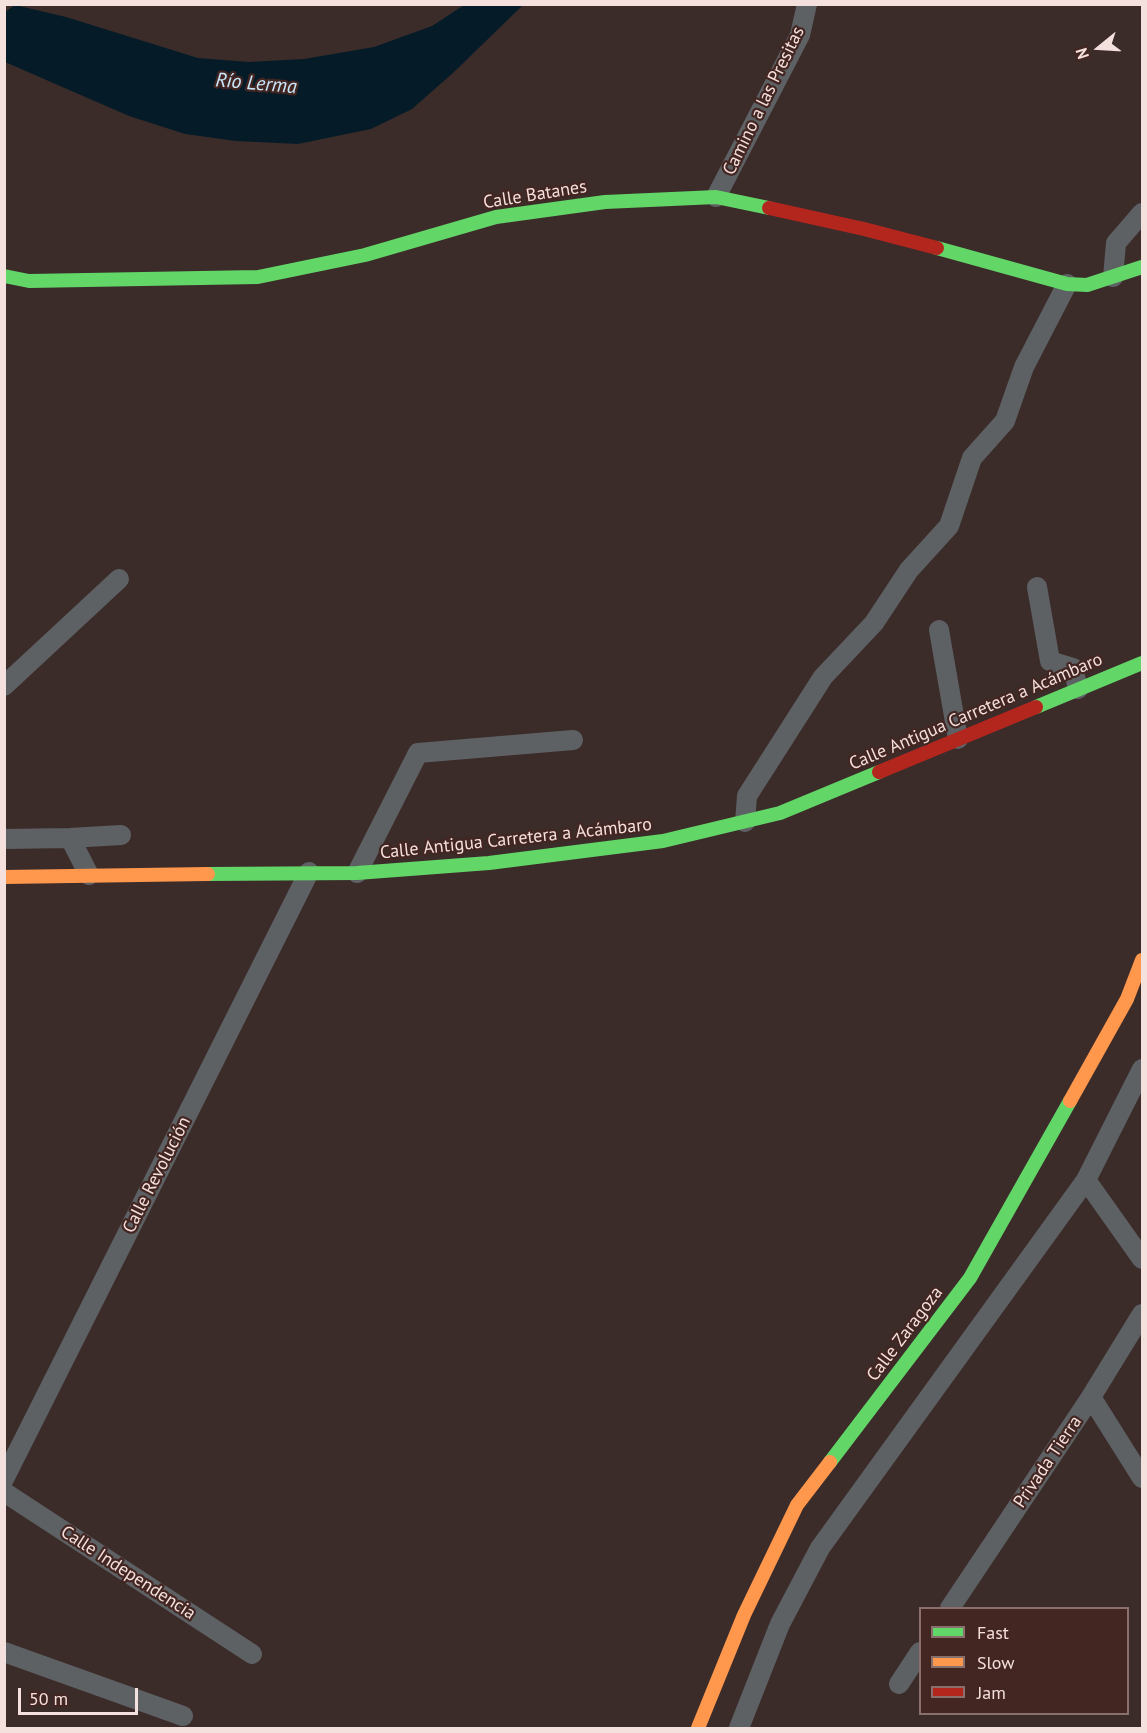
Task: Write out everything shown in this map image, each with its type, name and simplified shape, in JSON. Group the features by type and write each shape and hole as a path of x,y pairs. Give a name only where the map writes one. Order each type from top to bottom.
{"street":[{"name":"Camino a las Presitas","path":"716,197 800,35 807,4"},
{"name":"Calle Batanes","path":"4,276 29,281 258,277 365,255 496,218 605,202 716,197 864,229 1067,284"},
{"path":"1113,277 1116,243 1143,213"},
{"path":"746,822 747,796 823,677 874,623 909,570 949,526 972,458 1005,421 1024,367 1067,284 1087,285 1143,267"},
{"path":"4,686 119,579"},
{"path":"1037,587 1050,661 1073,668 1078,689"},
{"path":"939,630 958,739"},
{"name":"Calle Antigua Carretera a Acámbaro","path":"4,877 357,873 489,863 663,841 780,813 1143,663"},
{"path":"357,873 418,753 573,740"},
{"path":"4,839 121,835"},
{"path":"70,838 89,875"},
{"name":"Calle Revolución","path":"4,1479 309,872"},
{"name":"Calle Zaragoza","path":"698,1728 744,1615 797,1505 970,1278 1127,999 1143,960"},
{"path":"739,1728 780,1624 820,1548 1086,1180 1143,1069"},
{"path":"1086,1180 1143,1259"},
{"name":"Privada Tierra","path":"951,1607 1091,1397 1143,1314"},
{"path":"1091,1397 1143,1478"},
{"name":"Calle Independencia","path":"4,1492 252,1654"},
{"path":"4,1652 183,1716"},
{"path":"899,1684 919,1655"}],"water":[{"name":"Río Lerma","path":"15,5 66,17 198,58 249,62 304,59 374,47 432,26 464,5 523,5 412,109 371,129 298,144 236,141 185,134 129,116 5,62 5,12"}],"traffic: fast":[{"path":"4,276 29,281 258,277 365,255 496,217 605,202 716,197 769,208"},
{"path":"937,248 1067,284 1087,285 1142,267"},
{"path":"1036,707 1142,663"},
{"path":"208,874 357,873 489,863 663,841 780,813 879,772"},
{"path":"830,1462 970,1278 1070,1101"}],"traffic: slow":[{"path":"4,877 208,874"},
{"path":"1070,1101 1127,999 1142,960"},
{"path":"698,1728 744,1615 797,1505 830,1462"}],"traffic: jam":[{"path":"769,208 937,248"},
{"path":"879,772 1036,707"}]}
